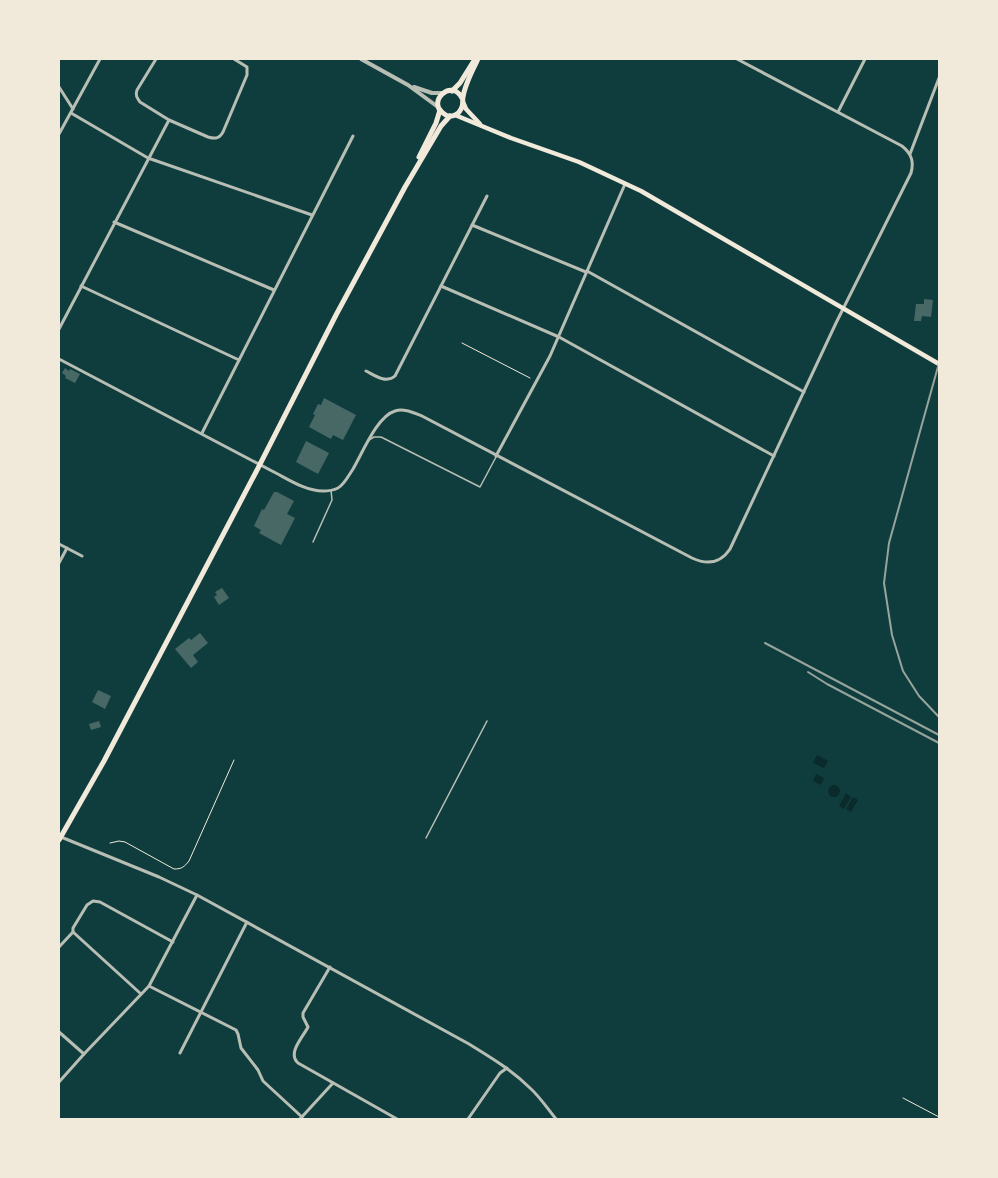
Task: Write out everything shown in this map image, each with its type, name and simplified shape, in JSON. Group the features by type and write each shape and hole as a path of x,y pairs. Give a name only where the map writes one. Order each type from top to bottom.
{"main road":[{"path":"405,187 436,122 439,108 438,99 442,93 452,90 460,83 474,59"},
{"path":"60,836 104,761 260,464 336,315 405,187 441,126 452,115 461,110 462,100 478,59"},
{"path":"452,90 457,92 466,109 481,125"},
{"path":"439,108 444,114 452,115 481,125 511,138 579,162 650,196 939,364"}],"street":[{"path":"59,134 100,59"},
{"path":"156,59 137,90 136,96 140,102 168,120 208,137 216,138 221,135 242,90 248,72 245,66 234,59"},
{"path":"361,59 408,84 432,93 442,93"},
{"path":"59,359 260,464 317,491 338,488 348,477 379,424 386,416 394,411 404,410 422,416 692,558 706,563 720,559 724,557 730,549 843,309 911,173 912,162 910,154 902,146 737,59"},
{"path":"838,112 865,59"},
{"path":"910,154 939,78"},
{"path":"408,84 439,108"},
{"path":"59,87 72,111 148,158 312,215"},
{"path":"59,329 168,120"},
{"path":"202,433 353,136"},
{"path":"496,456 559,337 625,184"},
{"path":"366,371 386,380 391,380 395,376 487,196"},
{"path":"114,222 274,290"},
{"path":"472,225 587,271 804,392"},
{"path":"81,286 239,360"},
{"path":"441,286 559,337 774,456"},
{"path":"59,544 82,556"},
{"path":"59,563 67,548"},
{"path":"60,836 159,877 197,895 463,1041 507,1068 535,1093 556,1119"},
{"path":"59,1082 149,986 197,895"},
{"path":"59,947 73,932 73,928 87,905 90,902 96,901 173,942"},
{"path":"180,1053 247,922"},
{"path":"73,932 141,994"},
{"path":"330,967 303,1013 307,1028 293,1055 294,1059 397,1119"},
{"path":"149,986 236,1030 241,1048 258,1070 263,1081 301,1118 333,1083"},
{"path":"59,1032 84,1054"},
{"path":"468,1119 500,1073 507,1068"}],"lane":[{"path":"369,440 374,437 382,437 480,487 496,456"},
{"path":"313,542 332,500 332,490"},
{"path":"426,838 487,721"}],"path":[{"path":"462,343 530,378"},
{"path":"110,843 119,841 125,842 174,869 185,867 234,760"},
{"path":"903,1098 939,1117"}],"water":[{"path":"817,755 828,761 824,768 813,763"},
{"path":"816,774 824,778 821,785 813,781"},
{"path":"834,785 838,787 840,791 838,795 834,797 830,795 828,791 830,787"},
{"path":"846,793 851,797 844,809 839,806"},
{"path":"853,797 858,800 851,812 846,809"}],"building":[{"path":"924,299 933,300 931,317 922,316 921,321 914,321 916,304 924,304"},
{"path":"65,368 69,371 70,369 80,374 75,383 65,378 66,376 62,373"},
{"path":"324,398 356,415 343,440 333,435 331,439 309,427 315,415 313,414 318,404 321,405"},
{"path":"306,441 329,453 318,474 296,462"},
{"path":"274,492 277,492 294,501 287,514 295,518 281,545 259,533 261,530 254,526 262,509 264,510"},
{"path":"222,588 229,598 219,605 214,597 217,595 215,592"},
{"path":"200,633 208,643 193,655 198,662 191,668 175,649 189,638 191,640"},
{"path":"98,690 111,696 105,709 92,702"},
{"path":"99,721 101,727 91,730 89,724"}],"railway":[{"path":"939,363 889,543 884,583 892,635 903,671 919,696 939,717"},
{"path":"765,643 939,735"},
{"path":"808,672 827,684 939,743"}]}
